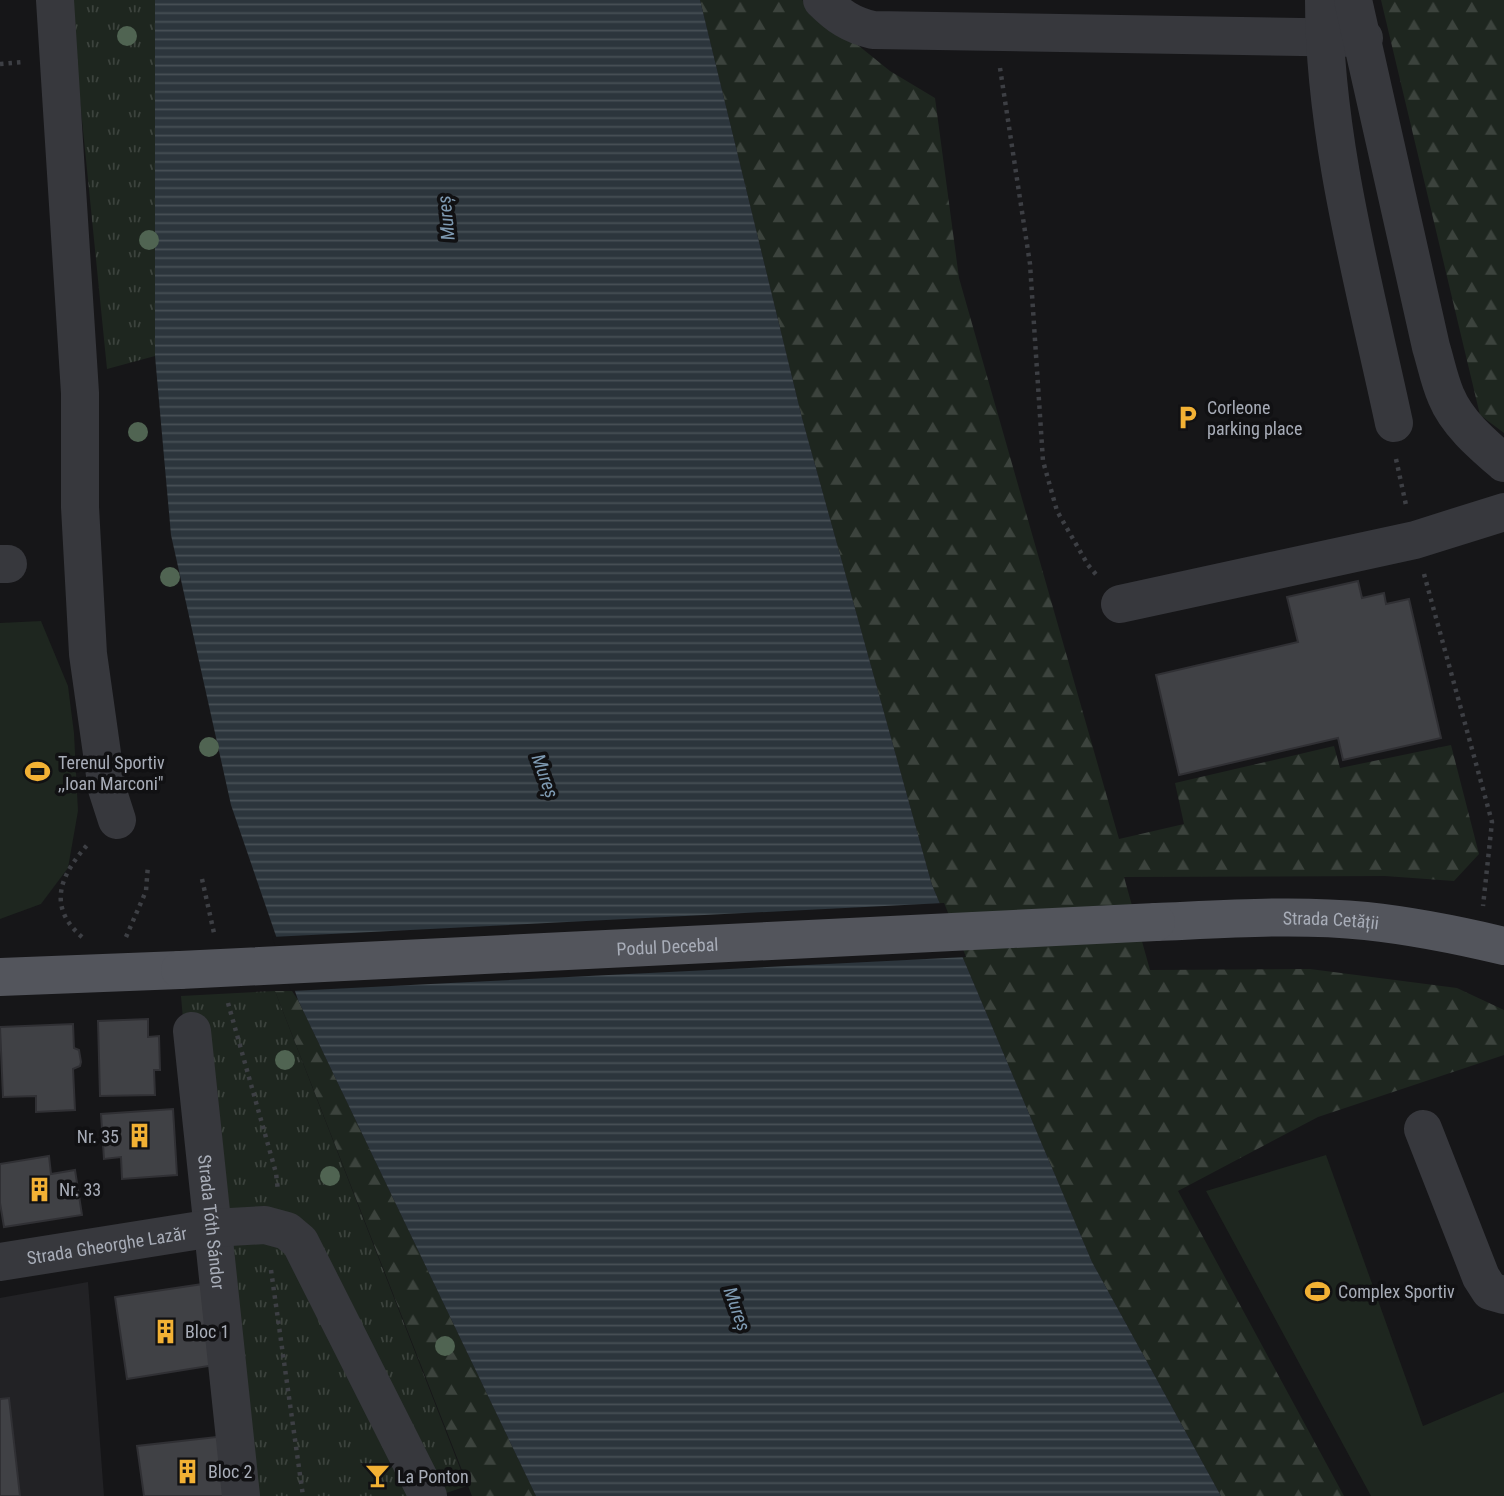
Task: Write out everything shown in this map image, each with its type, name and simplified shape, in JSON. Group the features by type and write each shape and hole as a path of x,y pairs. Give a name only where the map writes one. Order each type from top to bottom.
{"main road":[{"name":"Strada Cetății","path":"1156,922 1273,918 1365,921 1445,932 1493,932"},
{"name":"Podul Decebal","path":"0,977 1156,922"}],"street":[{"path":"55,0 80,393 80,507 88,654 107,789 117,820"},
{"path":"822,0 837,16 854,25 873,30 1364,38"},
{"path":"1324,0 1324,38 1339,164 1394,424"},
{"path":"1353,0 1364,38 1431,347 1446,397 1460,419 1504,463"},
{"path":"1120,604 1415,540 1504,512"},
{"name":"Strada Tóth Sándor","path":"192,1031 241,1496"},
{"path":"1423,1129 1481,1277 1490,1291 1504,1295"},
{"path":"265,1225 287,1231 300,1242 428,1496"},
{"name":"Strada Gheorghe Lazăr","path":"0,1262 213,1228 265,1225"}],"path":[{"path":"994,33 1030,264 1043,461 1057,511 1088,565 1120,604"},
{"path":"1394,424 1391,438 1415,540 1492,822 1493,932"},
{"path":"87,942 72,928 63,913 60,889 72,861 117,820"},
{"path":"121,948 146,891 148,865"},
{"path":"202,879 214,934"},
{"path":"228,1002 276,1173 278,1190 265,1225 303,1496"}],"shaded area":[{"path":"88,1282 104,1496 0,1496 0,1298"}],"green space":[{"path":"70,0 155,0 155,356 107,369"},
{"path":"700,0 802,0 890,71 935,98 959,278 1119,839 1184,824 1175,783 1334,746 1340,768 1451,745 1479,854 1454,881 1385,876 1124,877 1150,970 1310,969 1457,988 1504,1010 1504,1055 1318,1117 1178,1191 1344,1496 1221,1496 1092,1262 932,885 802,418"},
{"path":"1381,0 1504,0 1504,433 1480,415"},
{"name":"Terenul Sportiv ,,Ioan Marconi\"","path":"41,621 68,686 74,733 78,811 68,868 41,904 0,919 0,623"},
{"path":"275,991 467,1486 437,1496 225,1496 181,996"},
{"path":"275,991 292,991 298,1000 536,1496 472,1496"},
{"name":"Complex Sportiv","path":"1326,1155 1423,1426 1504,1392 1504,1496 1371,1496 1206,1191"}],"water":[{"name":"Mureș","path":"155,0 700,0 802,418 932,885 1092,1262 1221,1496 536,1496 298,1000 231,805 171,535 155,356"}],"pier":[{"path":"944,903 966,957 291,991 272,937"}],"building":[{"path":"1358,581 1362,598 1384,593 1386,604 1409,599 1441,738 1343,760 1338,738 1179,775 1156,675 1298,642 1287,597"},
{"path":"148,1019 148,1037 159,1036 160,1070 154,1070 155,1095 100,1096 98,1021"},
{"path":"73,1024 74,1048 79,1050 81,1062 80,1066 73,1069 75,1110 36,1112 36,1096 3,1097 0,1027"},
{"name":"Nr. 35","path":"173,1109 177,1175 122,1179 121,1157 104,1159 101,1114"},
{"name":"Nr. 33","path":"49,1156 51,1174 75,1170 82,1215 4,1227 0,1203 0,1164"},
{"name":"Bloc 1","path":"203,1284 215,1365 127,1379 115,1297"},
{"path":"9,1398 20,1496 0,1496 0,1399"},
{"name":"Bloc 2","path":"234,1435 237,1496 144,1496 137,1446"}],"place":[{"name":"Corleone parking place","path":"1187,417"},
{"name":"Terenul Sportiv ,,Ioan Marconi\"","path":"38,772"},
{"name":"Nr. 35","path":"139,1136"},
{"name":"Nr. 33","path":"39,1189"},
{"name":"Complex Sportiv","path":"1318,1291"},
{"name":"Bloc 1","path":"165,1331"},
{"name":"Bloc 2","path":"188,1471"},
{"name":"La Ponton","path":"377,1476"}]}
